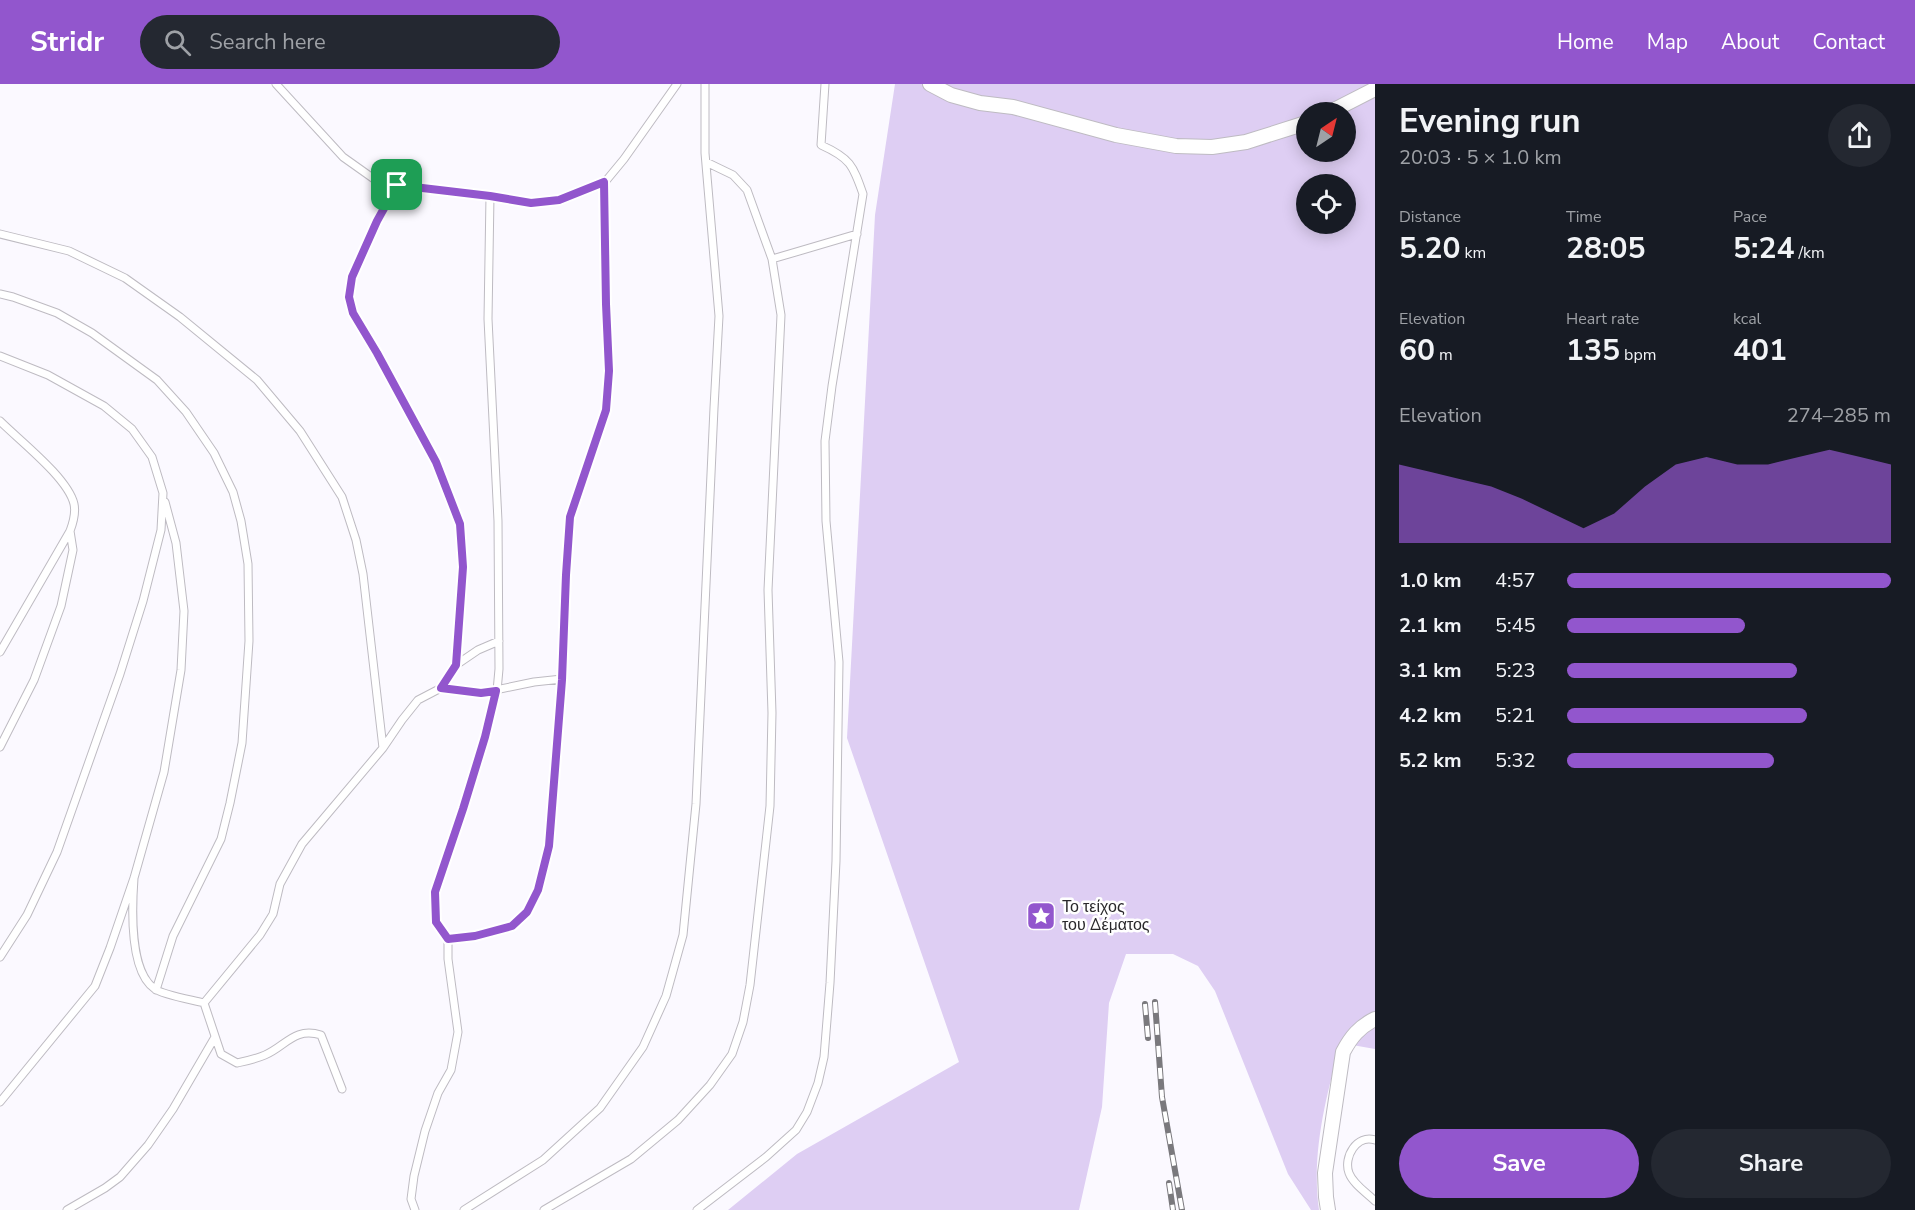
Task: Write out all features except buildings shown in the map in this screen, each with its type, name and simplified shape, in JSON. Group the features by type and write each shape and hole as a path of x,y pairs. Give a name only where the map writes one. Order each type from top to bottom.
{"street":[{"path":"930,84 951,95 980,103 1013,107 1116,135 1176,146 1212,147 1246,142 1296,126"},
{"path":"1350,102 1375,89"},
{"path":"1328,1210 1325,1173 1343,1052 1358,1029 1375,1018"}],"lane":[{"path":"276,84 343,157 374,179 397,185 531,203 559,200 604,182 624,159 677,84"},
{"path":"464,1210 543,1160 600,1108 644,1047 666,996 683,935 696,804 719,316 706,162 705,84"},
{"path":"697,1210 766,1157 796,1130 807,1112 818,1083 824,1057 836,861 839,662 826,521 825,441 863,194 854,169 842,154 821,145 825,84"},
{"path":"544,1210 631,1159 678,1120 710,1085 732,1054 743,1022 750,985 770,806 772,713 768,590 781,315 772,259 747,190 733,175 706,162"},
{"path":"448,939 475,936 512,926 527,912 538,890 549,846 562,680 570,517 606,410 609,371 604,182"},
{"path":"397,185 377,221 352,277 349,297 353,313 436,462 460,524 463,567 456,665"},
{"path":"415,1210 411,1199 422,1142 438,1093 451,1070 458,1032 448,959 448,939 436,922 435,892 466,798 496,691 499,641 498,521 488,319 490,196"},
{"path":"0,234 69,251 125,278 180,317 257,380 300,430 342,497 356,540 363,574 383,748"},
{"path":"772,259 857,234"},
{"path":"0,294 57,313 92,333 157,381 186,412 214,453 233,492 241,521 248,564 249,641 242,743 221,839 173,936 156,990"},
{"path":"0,356 48,375 104,406 132,429 152,457 163,493 176,543 184,611 182,670 164,772 134,878 110,948 95,986 0,1102"},
{"path":"0,422 59,478 75,505 70,531 0,652"},
{"path":"0,957 27,915 57,852 120,674 143,601 161,530 163,493"},
{"path":"0,747 34,680 61,606 73,550 70,531"},
{"path":"204,1003 261,935 273,914 280,884 302,844 383,748 418,700 441,688 456,665 478,650 499,641"},
{"path":"441,688 481,693 534,682 562,680"},
{"path":"134,878 132,914 137,956 146,979 156,990 204,1003"},
{"path":"204,1003 221,1054 237,1063 265,1055 294,1036 312,1032 321,1035 342,1089"},
{"path":"67,1210 120,1177 148,1145 185,1090 215,1037"},
{"path":"1375,1140 1364,1139 1354,1146 1347,1167 1352,1180 1375,1201"}],"shaded area":[{"path":"895,84 1375,84 1375,1049 1341,1043 1325,1104 1318,1147 1319,1210 1311,1210 1288,1174 1215,991 1198,966 1173,954 1126,954 1109,1003 1102,1107 1079,1210 728,1210 797,1154 959,1062 847,738 875,215"}],"railway":[{"path":"1155,1002 1162,1097 1182,1210"},
{"path":"1145,1004 1148,1038"},
{"path":"1169,1183 1173,1210"}],"place":[{"name":"Το τείχος του Δέματος","path":"1041,916"}],"route":[{"path":"604,182 609,371 606,410 570,517 562,680 549,846 538,890 527,912 512,926 475,936 448,939 436,922 435,892 485,737 496,691 481,693 441,688 456,665 463,567 460,524 436,462 353,313 349,297 352,277 377,221 397,185 531,203 559,200 604,182"}]}
